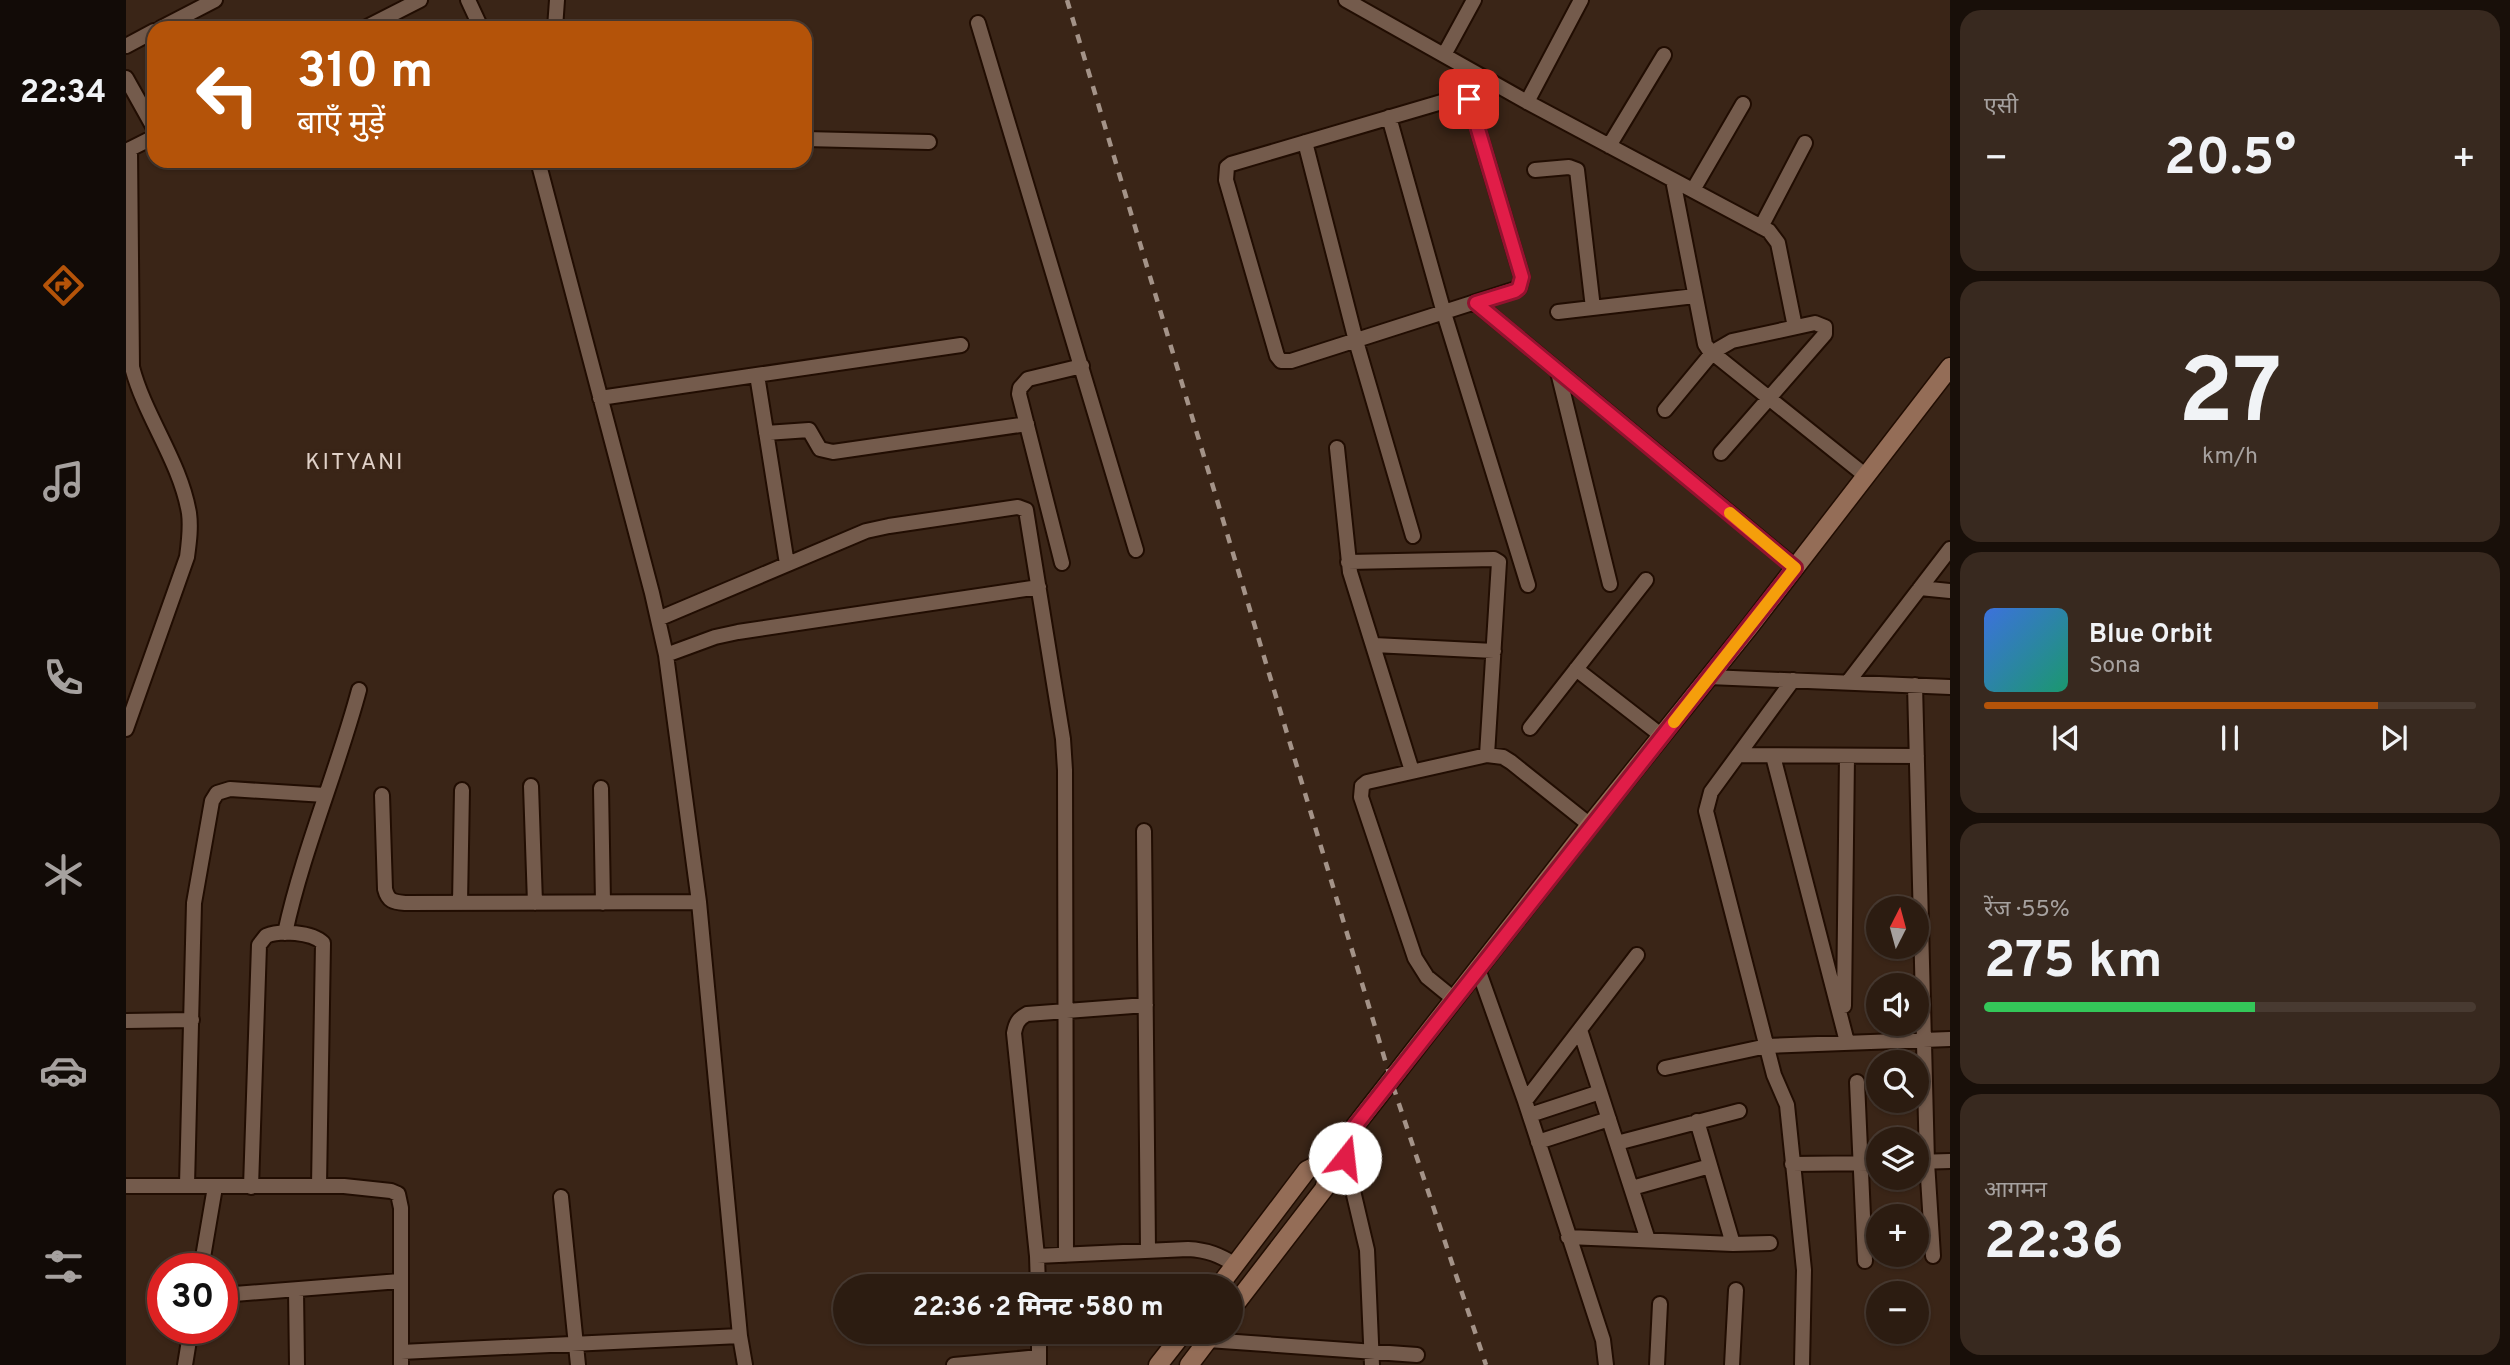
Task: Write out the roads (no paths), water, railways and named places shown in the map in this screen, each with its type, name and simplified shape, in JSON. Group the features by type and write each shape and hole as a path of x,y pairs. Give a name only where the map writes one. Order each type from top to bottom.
{"main road":[{"path":"1243,1294 1324,1189 1338,1150 1362,1118 1795,568 1948,369"},
{"path":"1229,1274 1307,1170 1338,1150"},
{"path":"1158,1365 1175,1344"},
{"path":"1189,1365 1205,1344"}],"street":[{"path":"174,21 215,0"},
{"path":"379,21 420,0"},
{"path":"468,0 478,21"},
{"path":"556,21 557,0"},
{"path":"1346,0 1365,5 1478,75 1769,231 1777,243 1795,327"},
{"path":"1444,55 1475,0"},
{"path":"1527,102 1581,0"},
{"path":"978,23 1136,551"},
{"path":"126,46 147,35"},
{"path":"1609,146 1664,55"},
{"path":"1469,94 1231,163 1225,173 1226,180 1277,356 1281,361 1291,361 1519,288 1522,277 1469,94 1478,75"},
{"path":"126,78 147,116"},
{"path":"1693,190 1743,104"},
{"path":"1389,117 1444,313 1528,584"},
{"path":"812,139 929,142"},
{"path":"126,729 187,557 190,531 189,514 176,472 136,386 132,367 128,150 147,140"},
{"path":"1305,142 1356,341 1413,536"},
{"path":"1761,227 1805,144"},
{"path":"1535,170 1569,167 1577,170 1593,308"},
{"path":"540,168 666,655 699,902 740,1336 745,1365"},
{"path":"1673,180 1704,344 1866,476"},
{"path":"1558,312 1695,296"},
{"path":"1476,303 1795,568"},
{"path":"1665,410 1713,352 1732,341 1815,323 1822,324 1826,330 1721,453"},
{"path":"600,398 961,345"},
{"path":"1062,563 1019,394 1023,383 1028,379 1082,366"},
{"path":"1558,371 1610,584"},
{"path":"757,375 787,564"},
{"path":"766,433 809,430 820,449 833,452 1027,424"},
{"path":"1337,448 1348,562 1412,771"},
{"path":"658,619 866,531 1018,508 1023,508 1028,515 1063,739 1065,770 1066,1255"},
{"path":"1848,682 1950,549"},
{"path":"1348,562 1494,559 1499,562 1488,755"},
{"path":"1530,728 1646,580"},
{"path":"666,655 715,637 738,632 1039,587"},
{"path":"1920,588 1950,591"},
{"path":"1374,645 1494,651"},
{"path":"1576,669 1662,736"},
{"path":"1709,677 1950,687"},
{"path":"1793,680 1711,792 1707,802 1707,818 1774,1075 1787,1105 1804,1270 1802,1365"},
{"path":"1915,685 1924,1039 1922,1127"},
{"path":"285,933 294,892 345,742 359,690"},
{"path":"1454,999 1427,977 1415,958 1361,797 1362,786 1367,782 1488,755 1503,757 1590,825"},
{"path":"1738,755 1917,756"},
{"path":"1773,755 1847,1042"},
{"path":"1843,1027 1847,756"},
{"path":"531,786 536,903"},
{"path":"601,788 603,903"},
{"path":"187,1185 194,903 212,802 216,793 230,789 325,795"},
{"path":"460,903 462,790"},
{"path":"382,795 385,890 392,902 699,902"},
{"path":"1144,831 1148,1251"},
{"path":"251,1187 259,945 266,936 285,933 315,937 323,943 319,1186"},
{"path":"1527,1108 1580,1030 1637,956"},
{"path":"1478,969 1603,1340 1606,1365"},
{"path":"1038,1274 1015,1024 1027,1014 1146,1005"},
{"path":"126,1021 192,1020"},
{"path":"1580,1030 1648,1240"},
{"path":"1665,1068 1767,1046 1950,1038"},
{"path":"1857,1082 1866,1261"},
{"path":"1527,1108 1600,1091"},
{"path":"1617,1143 1739,1111"},
{"path":"1538,1142 1609,1119"},
{"path":"1697,1121 1733,1244"},
{"path":"1338,1150 1367,1250 1372,1359"},
{"path":"1929,1162 1950,1161"},
{"path":"1792,1164 1866,1163"},
{"path":"1632,1188 1710,1166"},
{"path":"126,1186 319,1186 379,1189 398,1194 401,1208 401,1358 576,1342 740,1336"},
{"path":"204,1253 215,1187"},
{"path":"1925,1190 1933,1256"},
{"path":"561,1197 578,1365"},
{"path":"1568,1237 1770,1243"},
{"path":"1037,1256 1207,1250 1236,1265"},
{"path":"238,1294 400,1281"},
{"path":"296,1290 297,1365"},
{"path":"1732,1365 1736,1290"},
{"path":"1657,1365 1660,1304"},
{"path":"1243,1341 1372,1359 1417,1355"},
{"path":"185,1365 188,1344"},
{"path":"954,1365 1039,1361"}],"railway":[{"path":"1067,0 1391,1080 1486,1365"}],"district":[{"name":"KITYANI","path":"355,463"}]}
